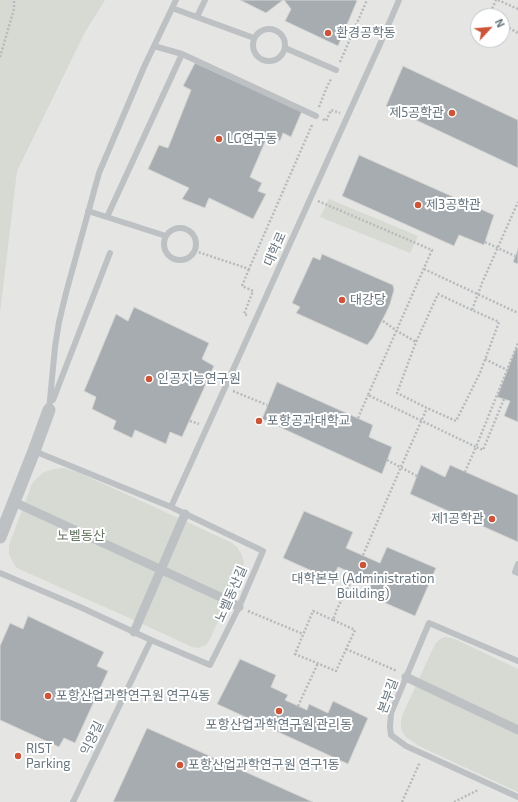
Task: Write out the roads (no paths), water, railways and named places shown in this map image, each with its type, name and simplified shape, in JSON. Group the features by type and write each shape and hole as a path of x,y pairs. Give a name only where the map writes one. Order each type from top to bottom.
{"street":[{"path":"0,537 49,410"},
{"path":"14,502 227,600 239,607"},
{"path":"134,632 186,514"},
{"path":"406,678 518,730"}],"lane":[{"path":"49,410 59,322 99,173 154,46 176,0"},
{"path":"197,17 205,0"},
{"name":"대학로","path":"171,507 399,0"},
{"path":"172,8 254,38"},
{"path":"261,30 276,30 284,38 285,43 285,48 280,58 269,62 259,58 252,49 254,38 261,30"},
{"path":"154,46 182,54 316,116"},
{"path":"285,48 336,70"},
{"path":"107,217 182,54"},
{"path":"88,211 166,236"},
{"path":"173,229 188,229 195,236 197,241 195,251 188,258 183,260 173,259 169,256 164,246 166,236 173,229"},
{"path":"49,410 110,253"},
{"name":"노벨동산길","path":"0,574 80,607 151,640 210,665 239,607 263,551 171,507 34,451"},
{"path":"518,564 514,572 518,573"},
{"name":"본부길","path":"518,661 429,623 391,713 390,727 391,735 406,746 518,798"},
{"name":"익양길","path":"73,802 151,640"}],"place":[{"name":"환경공학동","path":"328,33"},
{"name":"제5공학관","path":"452,113"},
{"name":"LG연구동","path":"219,139"},
{"name":"제3공학관","path":"418,205"},
{"name":"대강당","path":"342,300"},
{"name":"인공지능연구원","path":"149,379"},
{"name":"포항공과대학교","path":"259,421"},
{"name":"제1공학관","path":"492,519"},
{"name":"대학본부 (Administration Building)","path":"363,565"},
{"name":"포항산업과학연구원 연구4동","path":"48,696"},
{"name":"포항산업과학연구원 관리동","path":"279,711"},
{"name":"RIST Parking","path":"18,756"},
{"name":"포항산업과학연구원 연구1동","path":"180,765"}],"park label":[{"name":"노벨동산","path":"81,536"}]}
